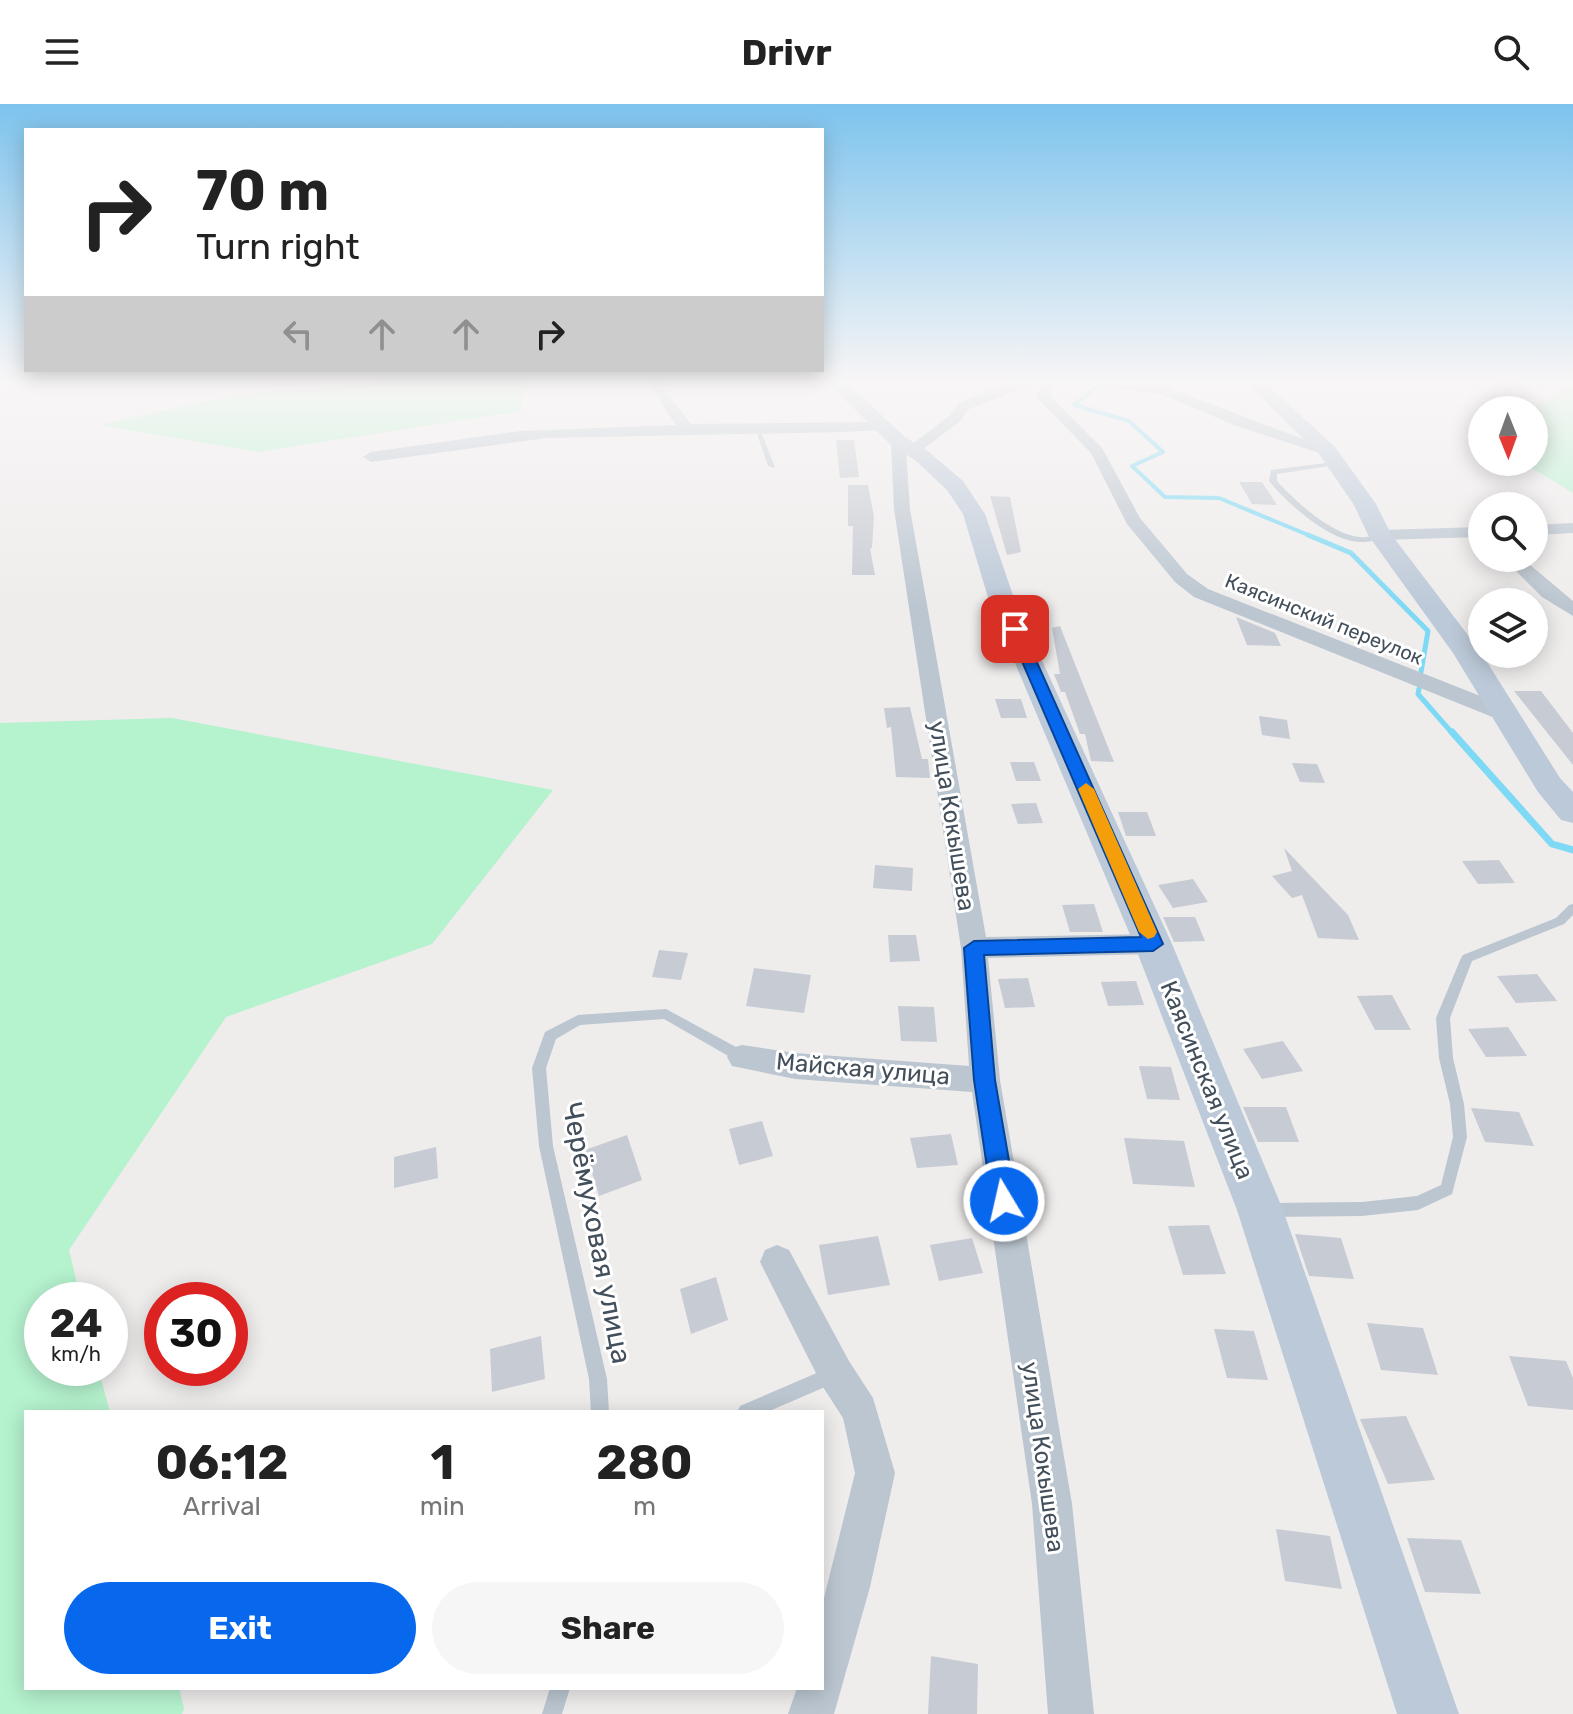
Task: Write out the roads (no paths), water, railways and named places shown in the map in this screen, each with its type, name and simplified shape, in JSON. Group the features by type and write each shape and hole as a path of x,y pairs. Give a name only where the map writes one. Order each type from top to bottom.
{"street":[{"name":"улица Кокышева","path":"899,458 902,509 974,948 985,1080 1052,1504 1071,1714"},
{"name":"Каясинская улица","path":"921,458 955,486 974,514 1003,604 1153,944 1260,1210 1428,1714"},
{"name":"Каясинский переулок","path":"1101,458 1133,520 1181,578 1201,593 1503,713"},
{"path":"1331,458 1365,504 1380,535 1466,651 1549,785 1573,812"},
{"path":"1548,529 1573,528"},
{"path":"1380,535 1468,532"},
{"path":"1527,572 1573,610"},
{"path":"974,948 1153,944"},
{"name":"Майская улица","path":"742,1057 795,1066 985,1080"},
{"path":"777,1262 836,1374 860,1411 875,1473 849,1587 824,1671"},
{"path":"811,1714 818,1690"}],"lane":[{"path":"769,458 772,466"},
{"path":"1330,458 1274,472 1273,481 1290,503 1343,535 1363,540 1380,535"},
{"path":"1260,1210 1362,1209 1418,1203 1447,1189 1460,1137 1457,1104 1446,1058 1443,1018 1467,958 1560,921 1573,908"},
{"name":"Черёмуховая улица","path":"600,1410 598,1379 546,1146 539,1068 550,1036 578,1020 666,1014 742,1057"},
{"path":"751,1410 836,1374"},
{"path":"552,1714 559,1690"}],"waterway":[{"path":"1149,458 1132,466 1165,497 1219,498 1313,537"},
{"path":"1308,535 1351,553 1428,631 1421,672"},
{"path":"1419,689 1418,694 1453,734"},
{"path":"1452,732 1552,844 1573,850"}]}
